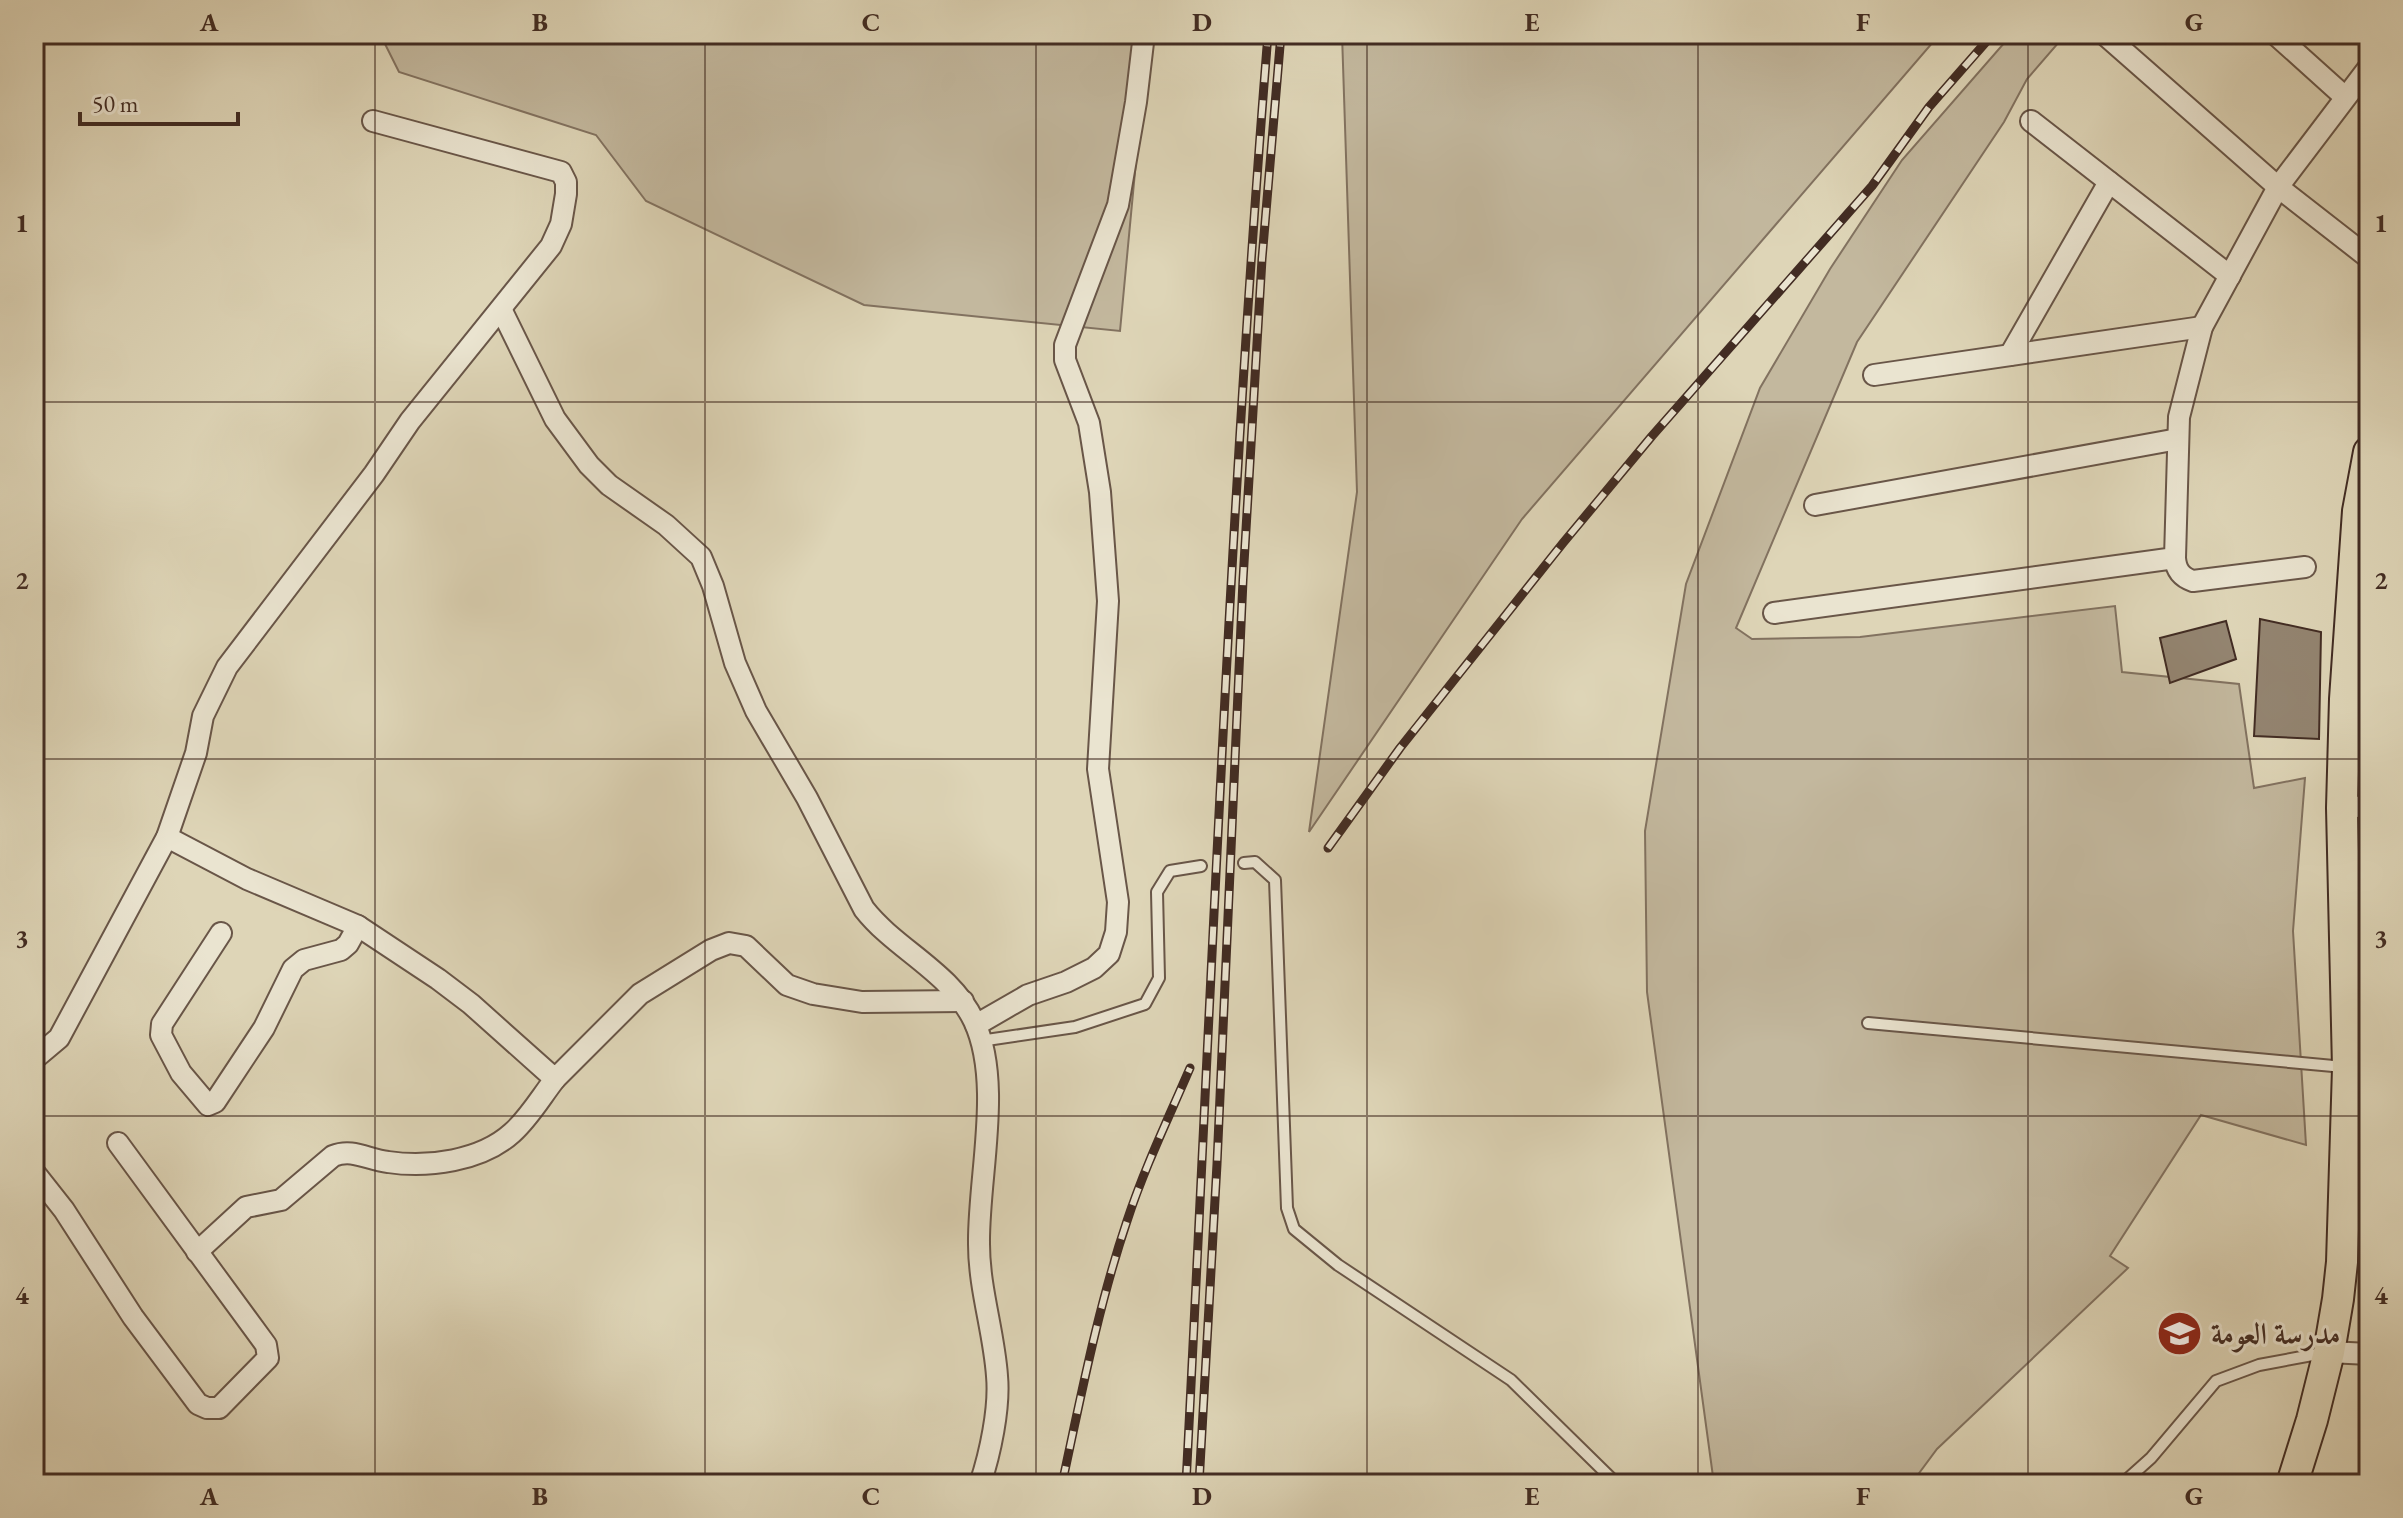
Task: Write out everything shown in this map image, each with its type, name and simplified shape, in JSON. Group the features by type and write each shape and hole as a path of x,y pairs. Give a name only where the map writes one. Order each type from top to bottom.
{"main road":[{"path":"2292,1484 2329,1352 2338,1299 2358,1068 2351,597 2358,511 2369,452"}],"street":[{"path":"978,1033 1028,995 1094,968 1109,954 1116,932 1118,902 1098,769 1108,601 1100,492 1089,423 1065,360 1065,345 1118,205 1144,34"},
{"path":"2104,34 2278,187 2369,258"},
{"path":"2275,34 2345,97"},
{"path":"2305,567 2193,581 2181,575 2175,558 2179,417 2202,327 2278,187 2369,67"},
{"path":"34,1059 59,1038 167,837 196,753 203,716 227,667 374,474 410,421 556,236 566,194 561,172 373,121"},
{"path":"2031,121 2230,276"},
{"path":"2010,355 2109,182"},
{"path":"501,309 555,419 589,465 609,485 666,525 701,557 713,586 735,663 756,711 807,798 864,909 873,921 917,956 963,1001 978,1033 986,1072 988,1120 979,1268 998,1379 991,1438 980,1484"},
{"path":"1874,375 2202,327"},
{"path":"1815,505 2178,439"},
{"path":"1774,613 2175,558"},
{"path":"167,837 247,879 358,926 471,1004 555,1079"},
{"path":"221,933 161,1030 181,1073 208,1105 215,1102 264,1028 293,969 304,960 341,950 358,926"},
{"path":"197,1252 246,1207 281,1200 333,1156 350,1152 383,1162 412,1165 446,1161 489,1149 525,1120 555,1079 640,994 711,950 729,943 746,946 787,985 813,994 862,1002 963,1001"},
{"path":"34,1172 64,1210 133,1317 198,1404 219,1408 268,1358 266,1345 118,1143"},
{"path":"2329,1352 2369,1354"}],"lane":[{"path":"1244,863 1255,862 1275,880 1287,1208 1294,1229 1338,1265 1511,1380 1617,1484"},
{"path":"978,1033 1075,1027 1145,1004 1159,978 1157,892 1170,871 1201,866"},
{"path":"1868,1023 2358,1068"},
{"path":"2122,1484 2151,1458 2216,1381 2259,1365 2329,1352"}],"shaded area":[{"path":"380,34 1148,34 1120,331 864,305 646,201 596,135 399,72"},
{"path":"1342,34 1940,34 1522,519 1309,832 1357,492"},
{"path":"2012,34 2066,34 2027,79 2004,122 1857,342 1736,628 1752,639 1860,637 2115,606 2122,672 2239,684 2254,788 2305,778 2293,931 2306,1145 2201,1115 2110,1256 2128,1268 1937,1449 1911,1484 1714,1484 1647,992 1645,831 1686,584 1760,388 1830,269 1902,160"}],"building":[{"path":"2260,619 2321,632 2319,739 2254,736"},
{"path":"2226,621 2236,659 2170,683 2160,638"}],"railway":[{"path":"1186,1484 1242,396 1268,34"},
{"path":"1199,1484 1217,1164 1243,580 1262,259 1281,34"},
{"path":"1328,848 1400,748 1563,543 1652,436 1872,186 1929,107 1993,34"},
{"path":"1062,1484 1117,1253 1141,1182 1190,1068"}],"place":[{"name":"مدرسة العومة","path":"2180,1334"}]}
